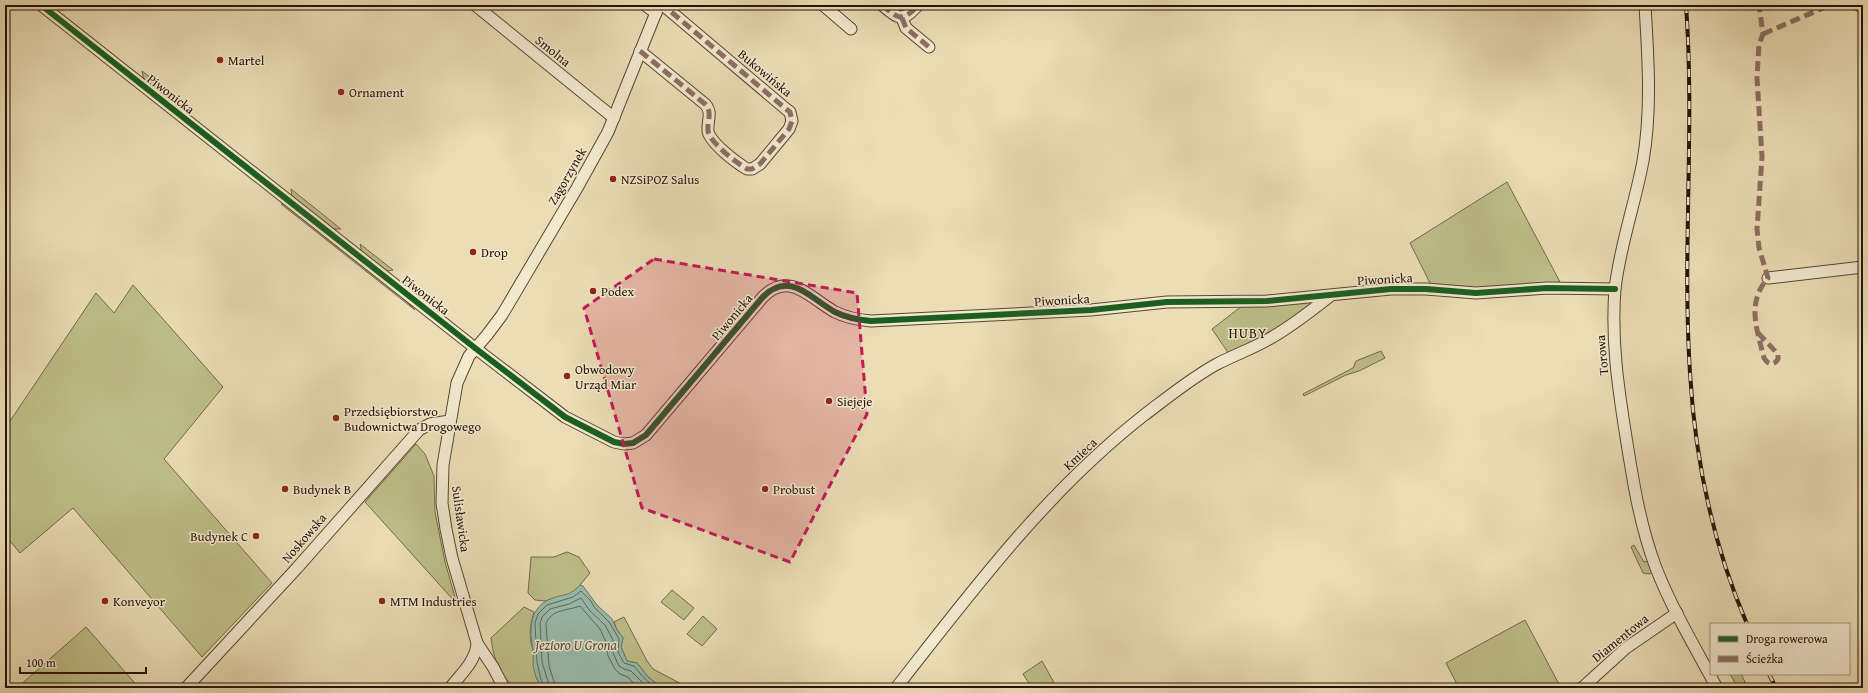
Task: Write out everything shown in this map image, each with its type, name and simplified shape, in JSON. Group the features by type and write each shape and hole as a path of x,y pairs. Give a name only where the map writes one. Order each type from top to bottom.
{"street":[{"name":"Piwonicka","path":"41,5 475,348 565,417 603,438 624,444 633,443 646,435 767,292 779,287 794,287 809,294 836,313 847,317 871,321 1091,310 1166,302 1260,301 1403,288 1476,293 1541,288 1615,289"},
{"name":"Smolna","path":"475,5 614,118"},
{"path":"645,5 660,8"},
{"path":"823,5 852,29"},
{"path":"882,5 895,16 902,18 908,16 918,5"},
{"name":"Torowa","path":"1645,5 1649,87 1646,138 1640,176 1623,242 1615,289 1613,334 1614,355 1635,491 1652,557 1677,613 1710,675"},
{"path":"1859,5 1863,8"},
{"name":"Zagorzynek","path":"475,348 502,315 577,188 614,118 640,52 660,8"},
{"name":"Bukowińska","path":"640,52 706,104 710,112 708,130 710,138 747,169 752,169 760,164 789,129 792,121 790,112 660,8"},
{"path":"902,18 906,28 929,47"},
{"path":"1768,278 1863,267"},
{"name":"Kmieca","path":"896,688 970,594 1049,502 1110,444 1143,416 1206,371 1268,339 1297,321 1331,295"},
{"name":"Sulisławicka","path":"475,348 469,356 460,375 450,421 443,466 442,503 452,558 477,643 490,662 504,688"},
{"name":"Noskowska","path":"186,688 297,568 419,430 430,424 450,421"},
{"name":"Diamentowa","path":"1582,688 1626,648 1677,613"},
{"path":"450,688 475,656 477,643"},
{"name":"Torowa","path":"1710,675 1717,688"}],"highlighted area":[{"path":"654,259 857,293 867,414 790,562 642,508 584,308"}],"green space":[{"path":"142,71 176,97 179,101 174,103 144,80"},
{"path":"1507,182 1560,282 1478,288 1431,285 1410,243"},
{"path":"291,189 341,229 333,229 292,197"},
{"path":"281,204 287,205 400,295 415,310"},
{"path":"360,244 393,270 386,271 362,253"},
{"path":"133,285 223,387 164,459 272,583 202,657 73,508 20,553 5,535 5,426 10,421 96,293 114,313"},
{"path":"1316,300 1290,323 1229,354 1212,329 1242,306"},
{"path":"1381,351 1385,358 1304,396 1303,394 1353,368 1356,361"},
{"path":"416,444 425,454 434,476 435,512 445,562 457,604 365,502"},
{"path":"1634,545 1644,562 1650,560 1654,572 1649,574 1643,573 1631,547"},
{"path":"567,552 579,557 590,573 572,594 545,601 535,600 528,593 531,557 554,557"},
{"path":"672,590 694,608 684,620 661,602"},
{"path":"524,607 534,612 530,639 533,650 534,667 539,684 542,688 521,688 508,681 499,668 494,653 491,638"},
{"path":"703,616 717,629 702,646 687,634"},
{"path":"624,617 647,661 653,669 689,688 662,688 648,677 637,663 627,661 621,647 623,638 617,630 614,622"},
{"path":"1525,620 1561,688 1459,688 1446,663"},
{"path":"86,627 139,688 17,688"},
{"path":"1042,661 1057,688 1032,688 1023,674"},
{"path":"1731,675 1742,675 1748,688 1738,688"}],"water":[{"name":"Jezioro U Grona","path":"580,585 583,586 597,605 612,619 623,638 621,647 627,661 637,663 648,677 662,688 542,688 538,682 533,665 531,634 532,619 535,612 545,602 570,593"}],"railway":[{"path":"1686,5 1689,97 1687,281 1692,405 1701,469 1715,533 1724,564 1747,623"},
{"path":"1770,675 1776,688"}],"marked path":[{"path":"640,51 705,104 709,110 708,131 710,136 724,152 747,169 752,169 760,164 789,129 792,121 790,112 663,5"},
{"path":"882,5 900,17 908,15 918,5"},
{"path":"1758,333 1778,354 1778,359 1775,363 1771,364 1764,358 1756,327 1755,316 1757,297 1761,287 1768,278 1759,248 1757,229 1762,157 1757,78 1759,44 1763,34 1759,5"},
{"path":"1763,34 1823,8"},
{"path":"902,18 906,28 929,47"}],"cycle path":[{"path":"41,5 475,348 565,417 614,442 624,444 633,443 646,435 762,298 772,290 781,286 791,286 800,289 840,314 871,321 1091,310 1167,302 1267,301 1391,289 1426,289 1476,293 1547,288 1615,289"}],"place":[{"name":"Martel","path":"220,60"},
{"name":"Ornament","path":"341,92"},
{"name":"NZSiPOZ Salus","path":"613,179"},
{"name":"Drop","path":"473,252"},
{"name":"Podex","path":"593,291"},
{"name":"Obwodowy Urząd Miar","path":"567,376"},
{"name":"Siejeje","path":"829,401"},
{"name":"Przedsiębiorstwo Budownictwa Drogowego","path":"336,418"},
{"name":"Budynek B","path":"285,489"},
{"name":"Probust","path":"765,489"},
{"name":"Budynek C","path":"256,536"},
{"name":"Konveyor","path":"105,601"},
{"name":"MTM Industries","path":"382,601"}],"district":[{"name":"HUBY","path":"1248,333"}]}
